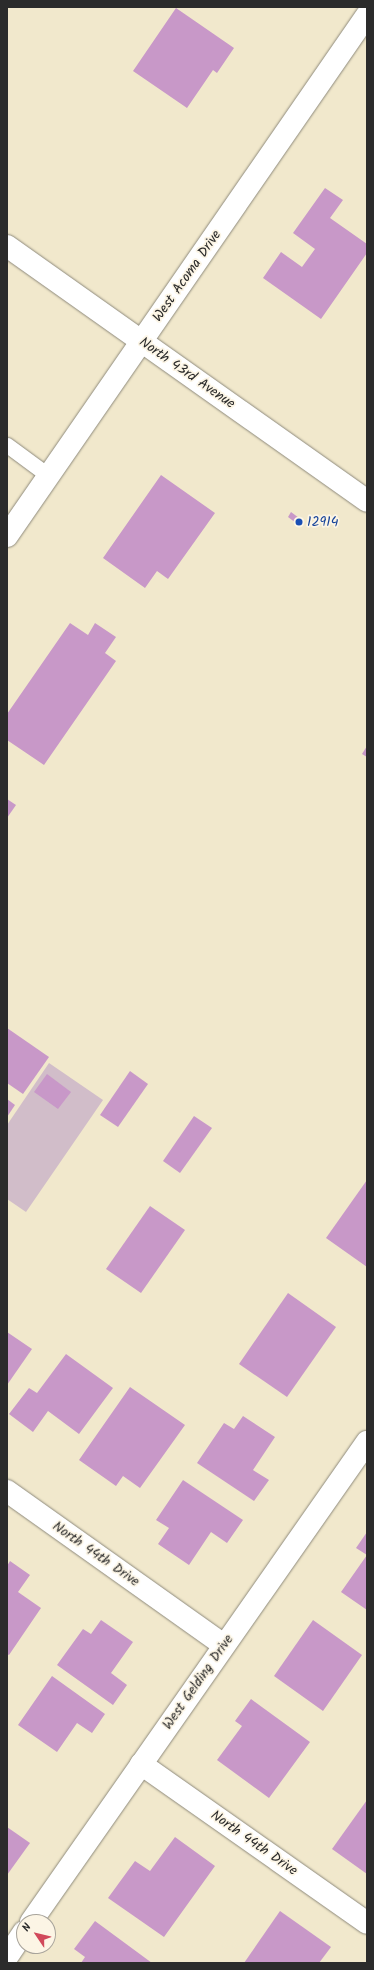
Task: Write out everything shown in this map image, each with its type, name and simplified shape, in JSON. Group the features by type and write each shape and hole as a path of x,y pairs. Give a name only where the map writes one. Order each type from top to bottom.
{"street":[{"name":"West Acoma Drive","path":"7,536 367,15"},
{"name":"North 43rd Avenue","path":"7,246 367,501"},
{"name":"West Gelding Drive","path":"37,1914 367,1442"},
{"name":"North 44th Drive","path":"7,1491 224,1645"},
{"name":"North 44th Drive","path":"141,1764 367,1922"},
{"path":"7,1957 16,1944"}],"lane":[{"path":"7,445 49,476"}],"shaded area":[{"path":"49,1063 103,1100 26,1212 7,1199 7,1125"}],"building":[{"path":"176,8 234,48 217,73 213,70 187,108 133,71"},
{"path":"325,188 343,200 330,218 367,244 367,253 321,319 263,278 281,252 302,267 315,249 293,233"},
{"path":"161,475 215,513 168,579 157,571 145,588 103,558"},
{"path":"291,512 303,521 300,526 288,517"},
{"path":"70,623 88,635 95,623 116,637 105,653 116,661 44,765 7,740 7,714"},
{"path":"367,746 367,757 362,754"},
{"path":"7,799 16,805 7,818"},
{"path":"7,1028 49,1057 23,1094 7,1083"},
{"path":"130,1071 148,1084 118,1127 100,1115"},
{"path":"47,1074 71,1092 58,1109 34,1092"},
{"path":"7,1099 15,1105 7,1117"},
{"path":"194,1116 212,1128 180,1173 163,1161"},
{"path":"367,1180 367,1267 326,1238"},
{"path":"150,1206 185,1230 141,1293 106,1269"},
{"path":"288,1293 336,1327 287,1397 239,1364"},
{"path":"7,1332 32,1349 7,1385"},
{"path":"66,1354 113,1388 79,1434 48,1411 33,1432 9,1414 29,1388 37,1393"},
{"path":"130,1387 185,1425 140,1488 123,1476 116,1486 79,1460"},
{"path":"243,1416 275,1437 253,1470 269,1480 254,1501 197,1463 224,1423 234,1429"},
{"path":"183,1480 243,1520 227,1543 211,1532 189,1565 158,1544 169,1528 156,1520"},
{"path":"367,1532 367,1555 356,1548"},
{"path":"367,1555 367,1610 341,1592"},
{"path":"10,1561 30,1575 18,1592 41,1608 9,1655 7,1654 7,1566"},
{"path":"101,1620 133,1642 111,1673 127,1685 113,1705 57,1665 83,1629 91,1634"},
{"path":"313,1620 362,1655 323,1711 274,1676"},
{"path":"52,1676 105,1714 92,1733 77,1723 57,1752 18,1725"},
{"path":"251,1699 310,1742 269,1798 217,1760 242,1726 235,1721"},
{"path":"367,1800 367,1874 332,1849"},
{"path":"7,1827 30,1843 7,1875"},
{"path":"175,1837 215,1866 164,1937 108,1898 135,1861 150,1871"},
{"path":"280,1911 331,1947 319,1963 244,1963"},
{"path":"95,1921 152,1963 81,1963 85,1957 74,1949"}],"place":[{"name":"12914","path":"299,522"}]}
